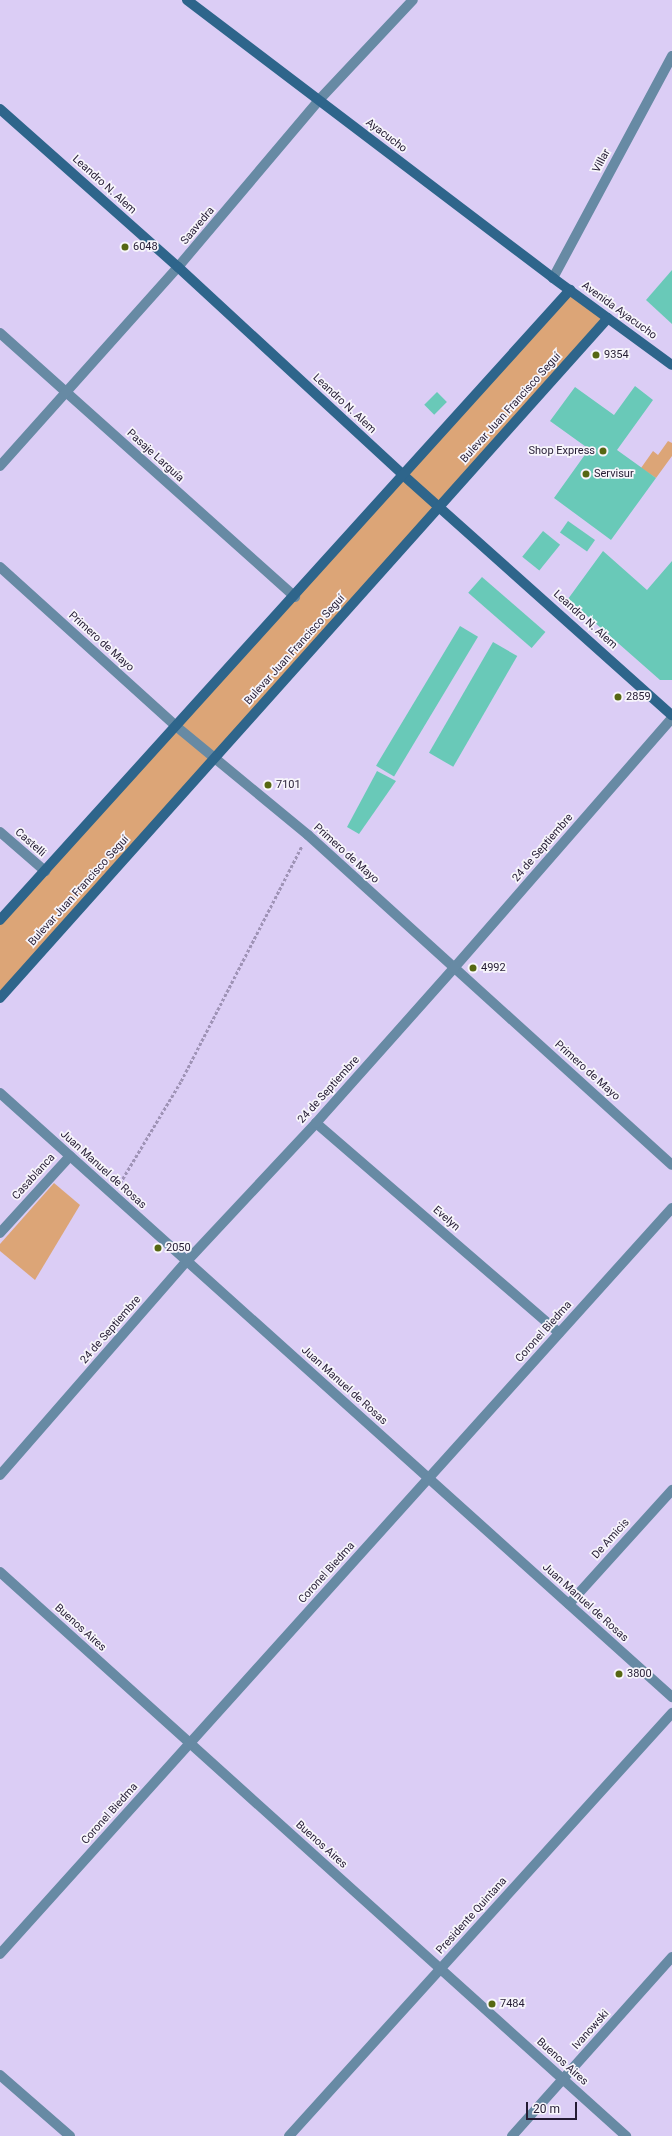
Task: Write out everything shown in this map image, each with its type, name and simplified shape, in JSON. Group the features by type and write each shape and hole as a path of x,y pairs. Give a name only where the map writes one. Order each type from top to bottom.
{"main road":[{"name":"Ayacucho","path":"187,0 570,290"},
{"name":"Leandro N. Alem","path":"0,109 178,267 402,474 440,506 672,715"},
{"path":"0,920 295,597 402,474 570,290"},
{"name":"Avenida Ayacucho","path":"570,290 672,365"},
{"name":"Bulevar Juan Francisco Seguí","path":"0,998 608,318"}],"street":[{"name":"Saavedra","path":"0,466 178,267 319,100 413,0"},
{"name":"Villar","path":"553,278 672,56"},
{"name":"Pasaje Larguía","path":"0,333 295,597"},
{"name":"Primero de Mayo","path":"0,567 177,727 308,835 672,1165"},
{"name":"24 de Septiembre","path":"0,1475 187,1261 316,1123 454,968 672,718"},
{"name":"Castelli","path":"0,832 44,871"},
{"name":"Juan Manuel de Rosas","path":"0,1093 672,1697"},
{"name":"Evelyn","path":"316,1123 559,1333"},
{"name":"Casablanca","path":"0,1233 70,1156"},
{"name":"Coronel Biedma","path":"0,1954 672,1208"},
{"name":"De Amicis","path":"569,1604 672,1490"},
{"name":"Buenos Aires","path":"0,1572 626,2136"},
{"name":"Presidente Quintana","path":"290,2136 672,1713"},
{"name":"Ivanowski","path":"512,2136 672,1957"},
{"path":"0,2075 70,2136"}],"path":[{"path":"113,1194 181,1081 308,835"}],"shaded area":[{"path":"570,290 608,318 0,998 0,920"},
{"path":"668,441 672,443 672,456 656,478 641,468 653,451 658,455"},
{"path":"54,1183 80,1205 35,1280 0,1251 0,1244"}],"building":[{"path":"672,270 672,324 646,300"},
{"path":"635,386 653,400 617,450 656,478 611,540 554,498 589,449 550,421 575,387 614,415"},
{"path":"437,392 447,402 434,415 424,405"},
{"path":"568,521 595,540 587,551 560,532"},
{"path":"543,531 560,545 539,570 522,557"},
{"path":"603,551 647,590 672,561 672,680 660,680 568,599"},
{"path":"482,577 545,632 532,648 468,593"},
{"path":"460,626 478,637 394,777 376,766"},
{"path":"493,642 517,656 453,767 429,753"},
{"path":"377,771 396,781 359,834 347,827"}],"place":[{"name":"6048","path":"125,247"},
{"name":"9354","path":"596,355"},
{"name":"Shop Express","path":"603,451"},
{"name":"Servisur","path":"586,474"},
{"name":"2859","path":"618,697"},
{"name":"7101","path":"268,785"},
{"name":"4992","path":"473,968"},
{"name":"2050","path":"158,1248"},
{"name":"3800","path":"619,1674"},
{"name":"7484","path":"492,2004"}]}
